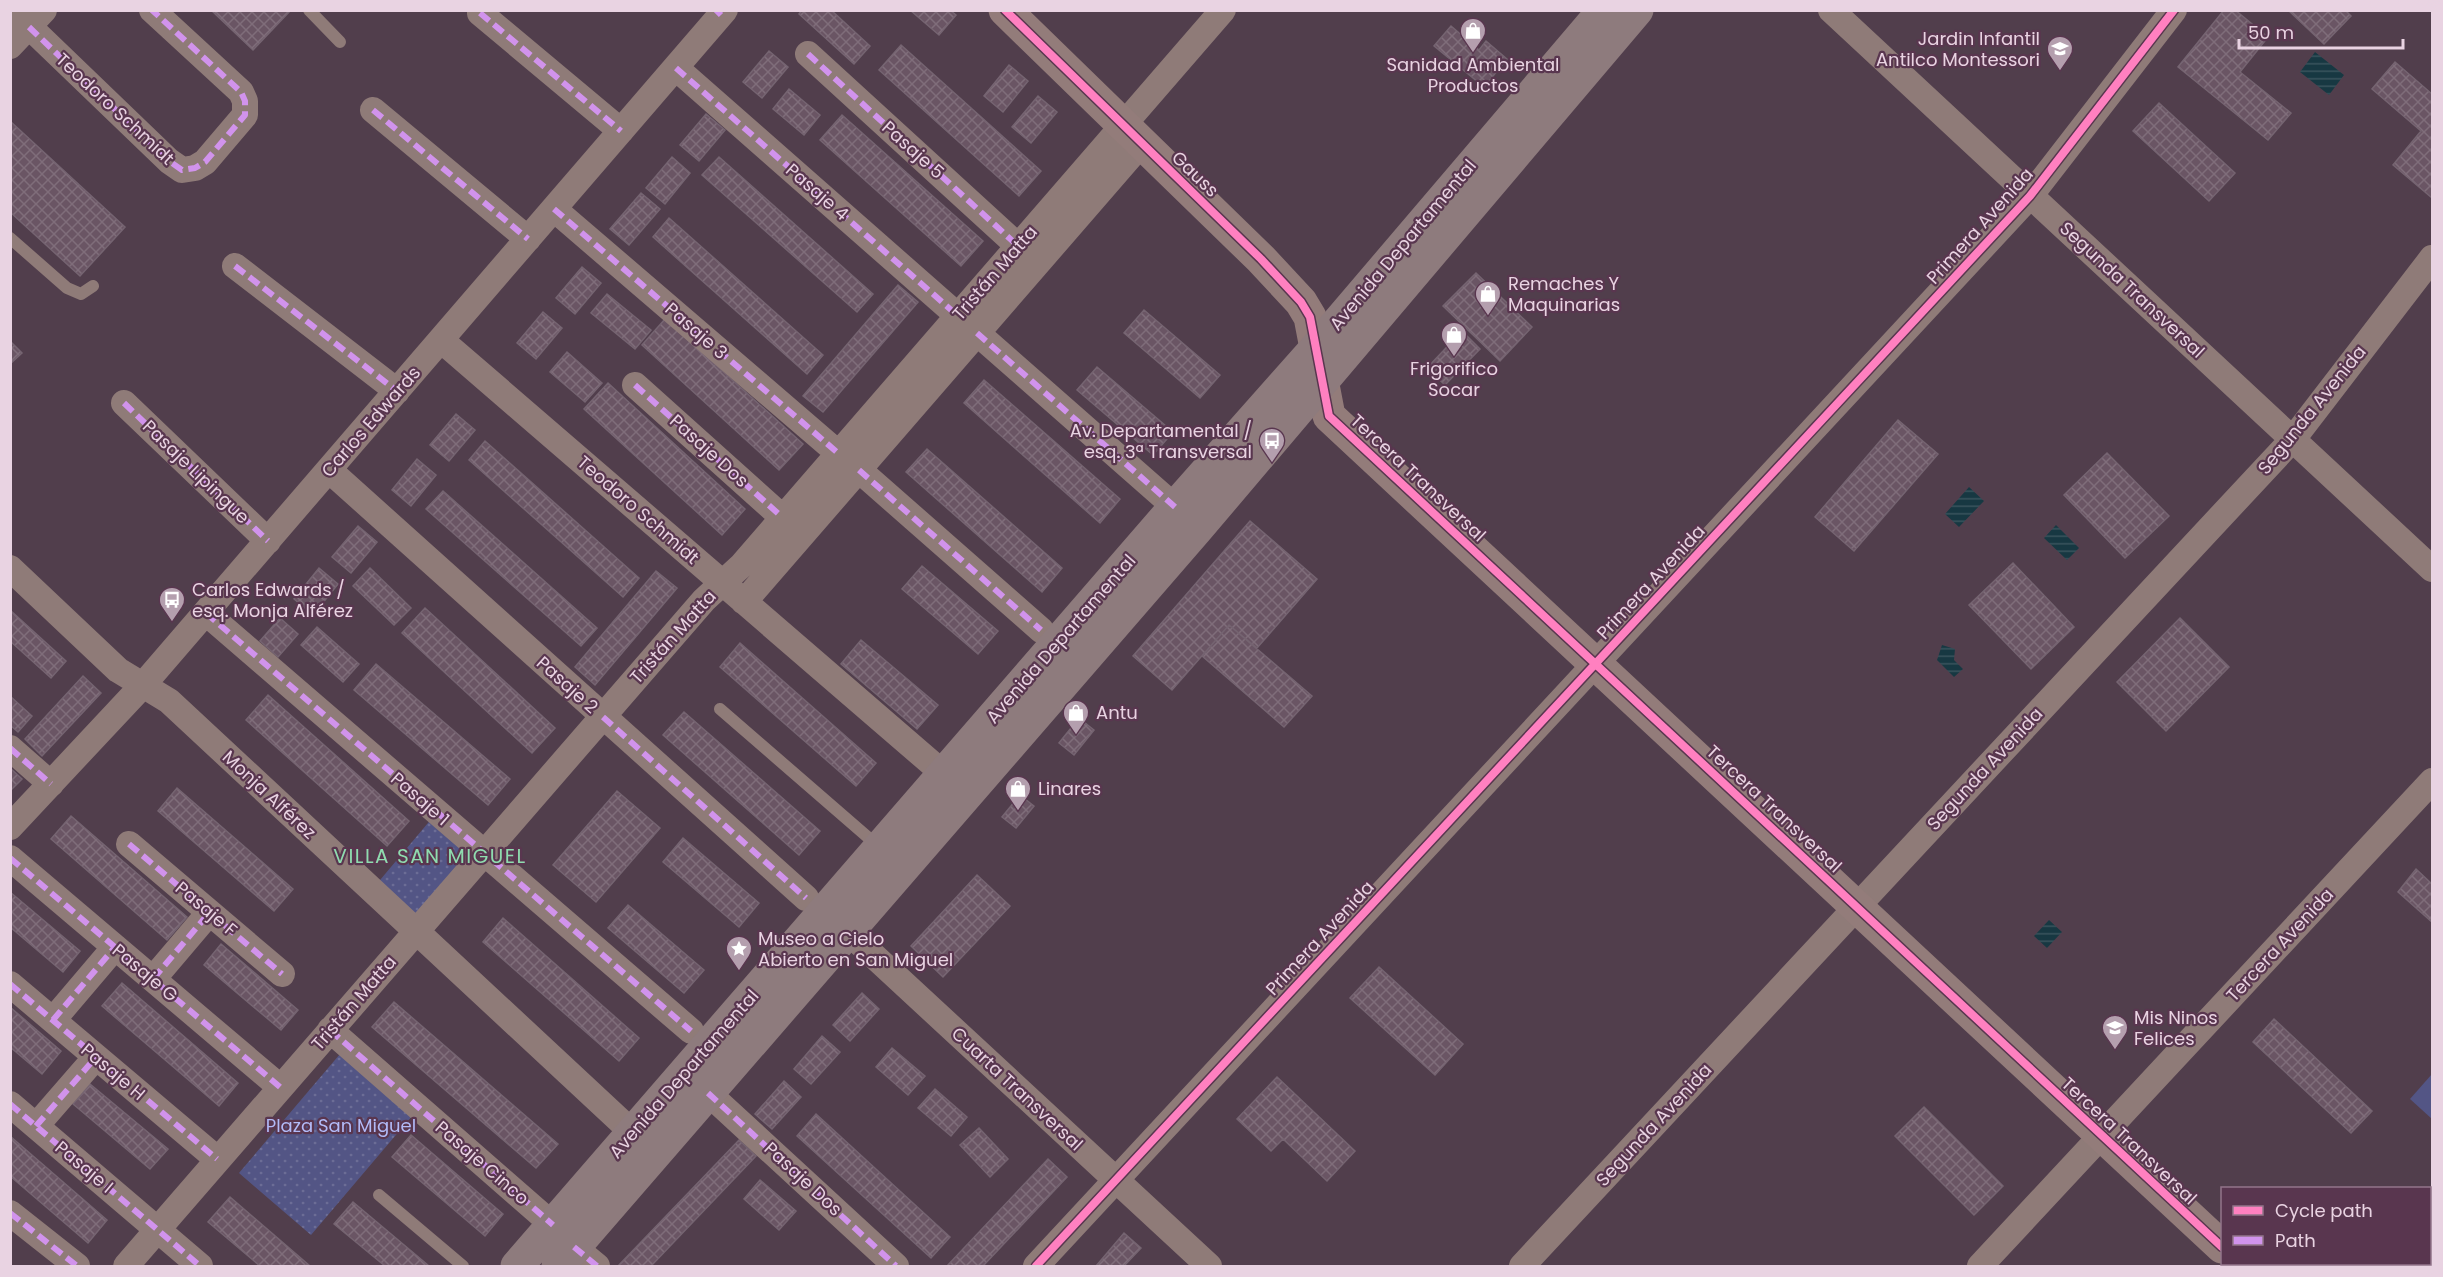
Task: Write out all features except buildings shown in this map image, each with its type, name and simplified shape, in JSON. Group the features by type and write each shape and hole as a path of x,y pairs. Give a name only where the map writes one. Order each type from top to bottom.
{"main road":[{"name":"Avenida Departamental","path":"517,1266 571,1251 644,1143 880,848 1175,507 1317,347 1604,10"},
{"name":"Avenida Departamental","path":"644,1143 708,1093 826,914 1322,384 1469,205 1637,10"}],"street":[{"name":"Teodoro Schmidt","path":"28,16 169,161 182,171 195,168 205,162 245,115 245,101 241,92 152,10"},
{"name":"Gauss","path":"1005,10 1261,259 1301,302 1310,317 1322,384"},
{"name":"Tristán Matta","path":"744,602 977,333 1132,135 1223,10"},
{"name":"Segunda Transversal","path":"1831,10 2433,569"},
{"name":"Primera Avenida","path":"1035,1266 2030,196 2174,10"},
{"name":"Carlos Edwards","path":"10,827 143,685 676,68 720,12"},
{"path":"480,13 621,130"},
{"path":"10,46 28,16"},
{"name":"Pasaje 5","path":"808,54 1018,246"},
{"name":"Pasaje 4","path":"676,68 958,316"},
{"path":"373,110 528,238"},
{"name":"Tristán Matta","path":"126,1266 704,600 723,583 782,517 1018,246 1132,135"},
{"name":"Pasaje 3","path":"554,209 838,453"},
{"name":"Segunda Avenida","path":"1522,1266 2293,439 2433,258"},
{"path":"235,266 397,391"},
{"path":"977,333 1175,507"},
{"name":"Teodoro Schmidt","path":"441,340 944,774"},
{"name":"Tercera Transversal","path":"1322,384 1329,417 2221,1245"},
{"name":"Pasaje Dos","path":"635,385 782,517"},
{"name":"Pasaje Lipingue","path":"124,402 268,541"},
{"name":"Pasaje 2","path":"329,470 826,914"},
{"path":"859,470 1041,630"},
{"name":"Monja Alférez","path":"10,568 118,670 169,701 644,1143"},
{"name":"Pasaje 1","path":"206,612 690,1031"},
{"path":"10,748 51,784"},
{"name":"Tercera Avenida","path":"1980,1266 2433,781"},
{"name":"Pasaje F","path":"129,844 282,974"},
{"name":"Pasaje G","path":"10,858 279,1087"},
{"path":"153,979 209,913"},
{"name":"Cuarta Transversal","path":"826,914 1209,1266"},
{"path":"53,1020 115,946"},
{"name":"Pasaje H","path":"10,984 217,1159"},
{"name":"Pasaje Cinco","path":"330,1030 571,1251"},
{"path":"36,1126 96,1057"},
{"name":"Pasaje Dos","path":"708,1093 896,1266"},
{"name":"Pasaje I","path":"10,1104 200,1266"},
{"path":"10,1213 77,1266"}],"lane":[{"path":"309,10 340,42"},
{"path":"10,238 67,288 81,294 93,286"},
{"path":"720,709 880,848"},
{"path":"379,1194 462,1266"}],"green space":[{"path":"433,817 473,851 414,920 375,886"},
{"name":"Plaza San Miguel","path":"340,1054 412,1116 311,1235 239,1173"},
{"path":"2432,1074 2432,1119 2410,1099"}],"shaded area":[{"path":"2315,52 2344,75 2329,95 2300,72"},
{"path":"1969,487 1984,501 1959,527 1945,514"},
{"path":"2056,525 2079,548 2067,560 2044,538"},
{"path":"1942,645 1955,649 1954,660 1963,669 1954,677 1937,660"},
{"path":"2049,920 2062,932 2047,948 2034,936"}],"marked path":[{"path":"29,27 169,161 182,170 195,168 205,162 245,115 245,101 241,92 152,10"},
{"path":"716,10 721,15"},
{"path":"480,13 621,131"},
{"path":"808,54 1018,246"},
{"path":"676,68 958,316"},
{"path":"373,110 528,239"},
{"path":"554,209 838,453"},
{"path":"235,266 397,391"},
{"path":"977,333 1175,507"},
{"path":"635,385 782,517"},
{"path":"124,403 268,541"},
{"path":"859,470 1041,630"},
{"path":"206,613 691,1031"},
{"path":"603,717 806,898"},
{"path":"10,748 51,784"},
{"path":"129,844 282,974"},
{"path":"10,858 280,1087"},
{"path":"153,979 209,913"},
{"path":"53,1020 115,947"},
{"path":"10,984 217,1159"},
{"path":"330,1030 553,1225"},
{"path":"36,1126 96,1057"},
{"path":"708,1093 896,1266"},
{"path":"10,1104 200,1266"},
{"path":"10,1213 77,1266"},
{"path":"574,1247 597,1266"}],"cycle path":[{"path":"1005,10 1261,259 1301,302 1310,317 1329,416 2221,1246"},
{"path":"1036,1266 2030,196 2174,10"}],"place":[{"name":"Sanidad Ambiental Productos","path":"1473,54"},
{"name":"Jardin Infantil Antilco Montessori","path":"2060,72"},
{"name":"Remaches Y Maquinarias","path":"1488,317"},
{"name":"Frigorifico Socar","path":"1454,358"},
{"name":"Av. Departamental / esq. 3ª Transversal","path":"1272,464"},
{"name":"Carlos Edwards / esq. Monja Alférez","path":"172,623"},
{"name":"Antu","path":"1076,736"},
{"name":"Linares","path":"1018,812"},
{"name":"Museo a Cielo Abierto en San Miguel","path":"739,972"},
{"name":"Mis Ninos Felices","path":"2115,1051"}],"district":[{"name":"VILLA SAN MIGUEL","path":"430,856"}]}
